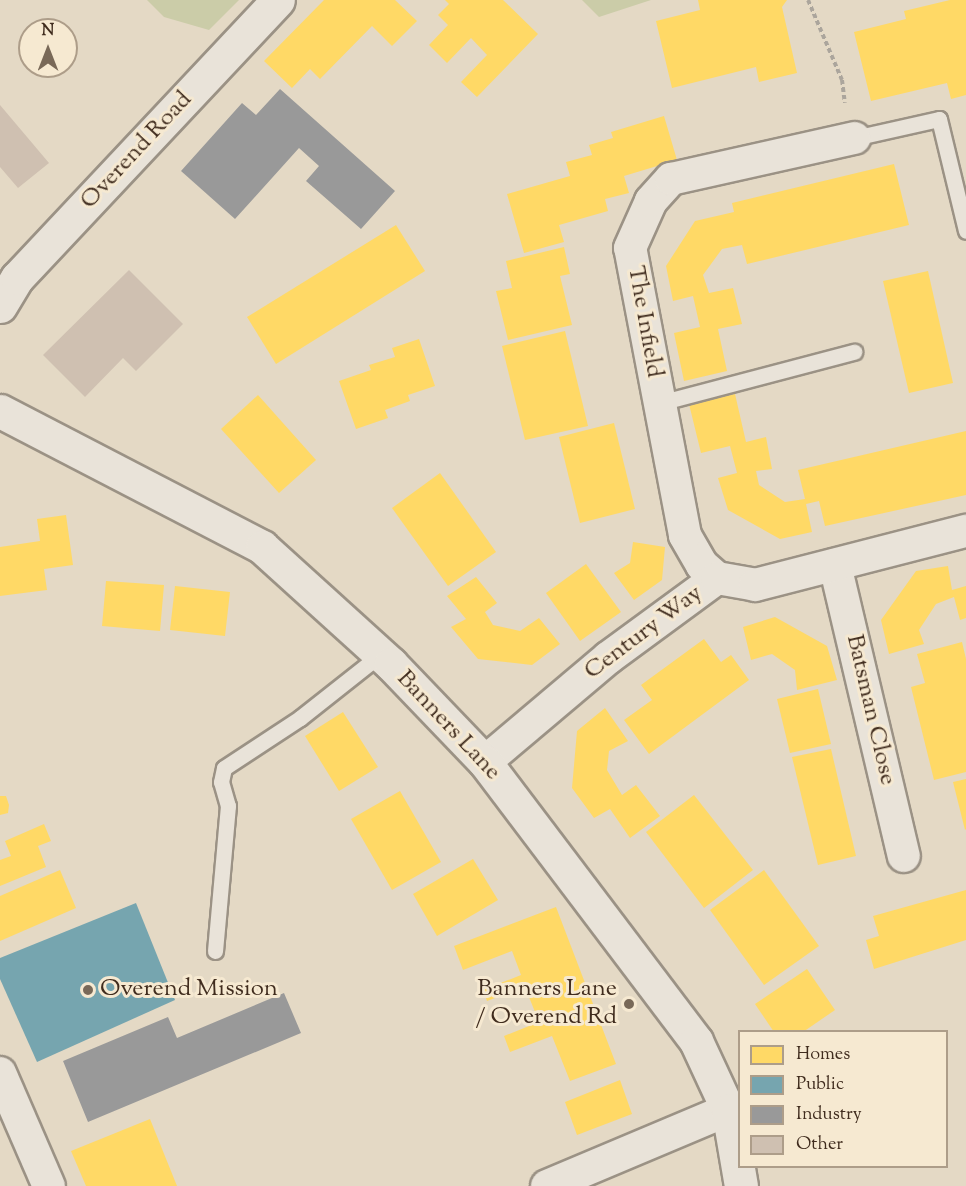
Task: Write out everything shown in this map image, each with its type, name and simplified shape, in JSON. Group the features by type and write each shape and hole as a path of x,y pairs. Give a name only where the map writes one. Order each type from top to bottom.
{"street":[{"name":"Overend Road","path":"0,306 17,278 278,0"},
{"name":"The Infield","path":"717,578 702,565 686,535 630,248 651,201 671,179 854,138"},
{"name":"Banners Lane","path":"0,411 261,547 381,654 485,762 696,1041 728,1110 741,1186"},
{"name":"Century Way","path":"485,762 608,658 717,578 755,585 966,531"},
{"name":"Batsman Close","path":"835,565 904,856"},
{"path":"0,1072 49,1186"},
{"path":"547,1186 728,1110"}],"lane":[{"path":"854,138 939,119 966,231"},
{"path":"659,403 854,352"},
{"path":"215,951 228,806 221,782 224,768 300,718 381,654"}],"path":[{"path":"808,0 842,80 854,138"}],"green space":[{"path":"147,0 239,0 209,30 164,17"},
{"path":"582,0 651,0 599,17"}],"building: Homes":[{"path":"324,0 395,0 417,21 392,46 372,26 320,79 310,69 292,88 264,61"},
{"path":"445,0 503,0 538,34 477,97 461,82 487,55 471,38 447,63 429,45 448,25 438,15 449,4"},
{"path":"698,0 787,0 782,7 797,73 759,82 756,67 672,88 656,21 700,10"},
{"path":"950,0 966,0 966,95 951,99 947,83 871,101 854,32 906,19 904,11"},
{"path":"664,116 677,160 624,176 629,193 605,199 608,211 559,225 564,242 524,253 507,194 570,176 566,162 592,155 589,145 613,138 611,132"},
{"path":"894,164 909,225 747,264 742,245 722,249 703,275 709,293 733,288 742,324 718,329 727,371 684,381 674,333 700,327 693,296 673,301 666,266 695,221 734,212 732,203"},
{"path":"396,225 425,271 276,364 247,317"},
{"path":"564,247 570,274 560,276 572,325 508,340 496,291 512,288 506,261"},
{"path":"928,271 953,383 909,393 883,281"},
{"path":"565,331 588,426 525,440 502,346"},
{"path":"419,339 435,386 408,395 410,401 385,410 388,418 356,429 339,381 371,370 369,365 395,357 392,348"},
{"path":"735,394 746,442 766,437 772,469 756,471 759,485 785,502 805,499 798,470 966,431 966,495 825,526 819,501 806,504 812,532 780,539 728,510 718,478 737,473 730,446 701,453 689,404"},
{"path":"258,395 316,460 279,493 221,429"},
{"path":"614,423 635,509 580,523 559,437"},
{"path":"440,473 496,552 448,586 392,508"},
{"path":"66,515 73,565 44,569 47,590 0,596 0,547 40,541 37,519"},
{"path":"633,542 665,547 662,580 634,600 614,573 630,563"},
{"path":"586,564 621,612 580,641 546,593"},
{"path":"948,566 952,590 966,586 966,618 960,620 954,597 936,604 919,630 924,644 889,654 881,620 916,571"},
{"path":"476,577 497,603 485,612 493,625 520,631 539,618 560,644 532,665 478,659 451,627 466,619 447,596"},
{"path":"106,581 164,585 160,631 102,626"},
{"path":"175,586 230,592 225,636 170,630"},
{"path":"775,617 827,646 837,680 797,690 795,670 772,654 751,660 743,627"},
{"path":"704,639 721,662 731,655 749,680 649,754 624,720 652,700 641,685"},
{"path":"962,642 966,659 966,772 934,780 911,687 925,683 917,654"},
{"path":"818,689 831,744 790,753 777,699"},
{"path":"605,708 628,741 609,751 607,770 622,795 636,785 660,816 630,838 610,809 594,818 572,788 577,731"},
{"path":"343,712 378,767 339,791 305,736"},
{"path":"831,749 856,856 818,865 792,757"},
{"path":"966,779 966,829 965,830 953,782"},
{"path":"400,791 441,862 392,890 351,819"},
{"path":"694,795 753,870 704,908 646,832"},
{"path":"0,796 6,796 9,805 8,813 0,815"},
{"path":"44,824 51,841 38,846 46,867 0,886 0,860 11,856 5,841"},
{"path":"473,859 498,900 437,936 413,894"},
{"path":"60,870 76,908 0,941 0,896"},
{"path":"764,870 819,946 764,985 710,910"},
{"path":"966,890 966,940 874,969 866,940 879,936 873,916"},
{"path":"556,907 616,1064 570,1081 552,1036 510,1052 504,1036 539,1022 525,987 487,1001 483,990 521,975 512,951 463,970 454,946"},
{"path":"807,969 835,1010 806,1030 773,1030 755,1004"},
{"path":"620,1080 632,1114 577,1135 565,1102"},
{"path":"150,1119 177,1186 86,1186 71,1151"}],"building: Public":[{"name":"Overend Mission","path":"136,903 175,1000 37,1062 0,979 0,958"}],"building: Industry":[{"path":"280,89 395,191 361,229 306,181 319,166 299,148 235,219 181,171 242,103 256,115"},
{"path":"284,993 301,1033 88,1122 63,1061 168,1017 177,1038"}],"building: Other":[{"path":"0,105 49,163 18,188 0,167"},
{"path":"129,270 183,324 136,371 123,358 85,397 43,355"}],"place":[{"name":"Overend Mission","path":"88,990"},
{"name":"Banners Lane / Overend Rd","path":"629,1004"}]}
